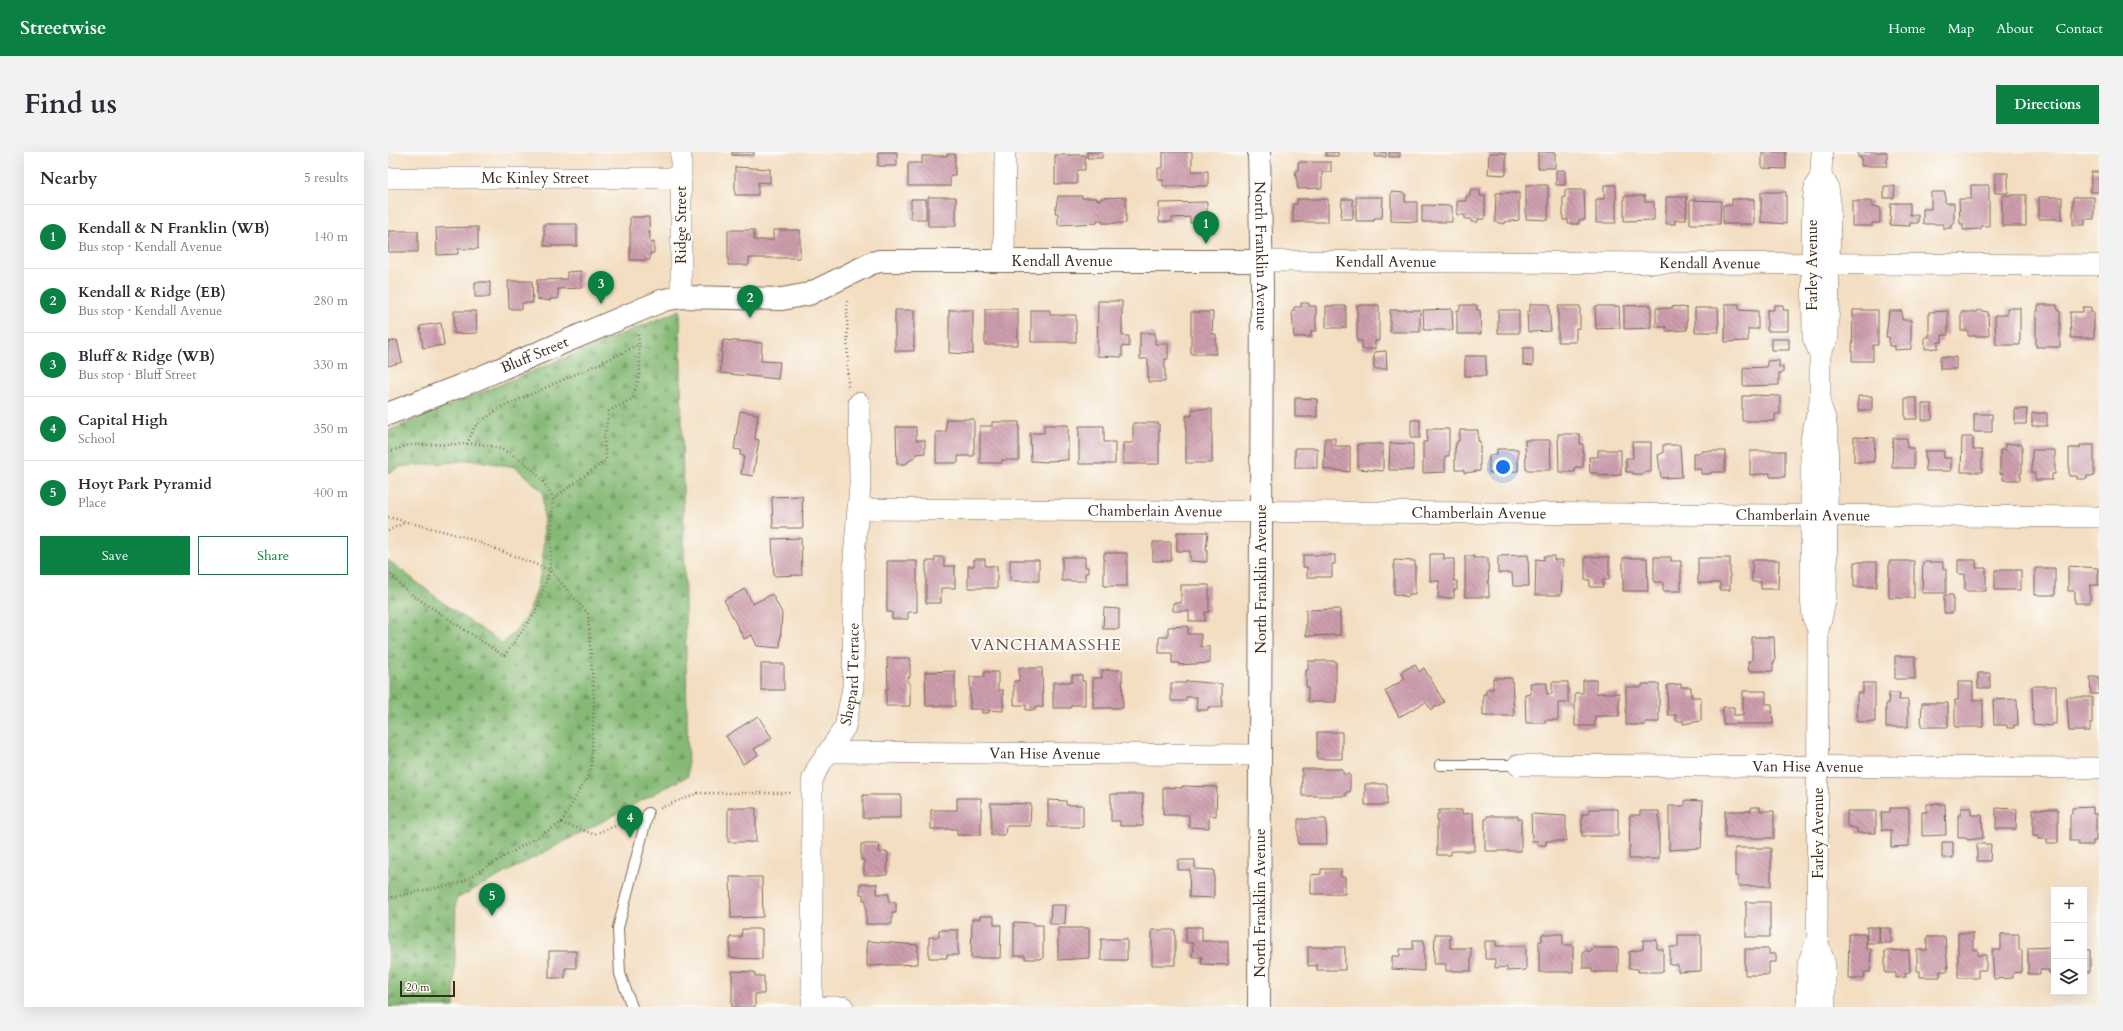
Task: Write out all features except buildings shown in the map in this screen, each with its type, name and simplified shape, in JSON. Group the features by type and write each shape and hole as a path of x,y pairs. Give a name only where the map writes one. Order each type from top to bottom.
{"street":[{"name":"Ridge Street","path":"681,152 681,297"},
{"path":"1004,260 1005,152"},
{"name":"North Franklin Avenue","path":"1259,152 1261,512 1259,1007"},
{"name":"Farley Avenue","path":"1822,152 1821,175 1828,187 1830,202 1821,265 1828,337 1820,354 1820,403 1825,418 1828,439 1819,515 1826,597 1823,617 1818,630 1817,940 1825,965 1825,1007"},
{"name":"Mc Kinley Street","path":"388,178 681,178"},
{"name":"Kendall Avenue","path":"681,297 782,299 809,294 872,263 880,261 1004,260 1821,265 2099,265"},
{"name":"Bluff Street","path":"388,414 460,386 636,311 664,300 681,297"},
{"name":"Shepard Terrace","path":"812,1007 812,781 817,769 845,727 853,688 854,557 859,509 859,403"},
{"name":"Chamberlain Avenue","path":"859,509 2099,517"},
{"name":"Van Hise Avenue","path":"829,752 1260,755"},
{"name":"Van Hise Avenue","path":"1518,764 2099,768"},
{"name":"Farley Avenue","path":"1807,1007 1808,964 1817,940"},
{"path":"812,1007 843,1007"}],"lane":[{"path":"1440,764 1518,764"},
{"path":"632,1007 620,974 618,928 648,813"}],"path":[{"path":"847,301 848,399 859,403"},
{"path":"553,500 606,460 604,438 609,411 632,399 640,374 636,311"},
{"path":"467,444 475,426 498,409 616,356 638,344"},
{"path":"388,452 409,444 480,443 505,450 532,469 548,486 553,500 550,570 534,613 504,656 408,592 388,572"},
{"path":"388,517 465,537 550,570 588,614 594,700 591,770 561,823 460,883 388,898"},
{"path":"388,531 406,521"},
{"path":"561,823 594,834 698,793 790,793 812,788"}],"green space":[{"path":"680,310 688,776 456,899 454,1007 388,1007 388,560 449,607 503,644 523,621 532,603 541,573 544,524 543,492 515,467 473,460 399,467 388,473 388,431"}],"place":[{"name":"Kendall & N Franklin (WB)","path":"1206,244"},
{"name":"Bluff & Ridge (WB)","path":"601,304"},
{"name":"Kendall & Ridge (EB)","path":"750,318"},
{"name":"Capital High","path":"630,838"},
{"name":"Hoyt Park Pyramid","path":"492,916"}],"district":[{"name":"VANCHAMASSHE","path":"1046,644"}]}
